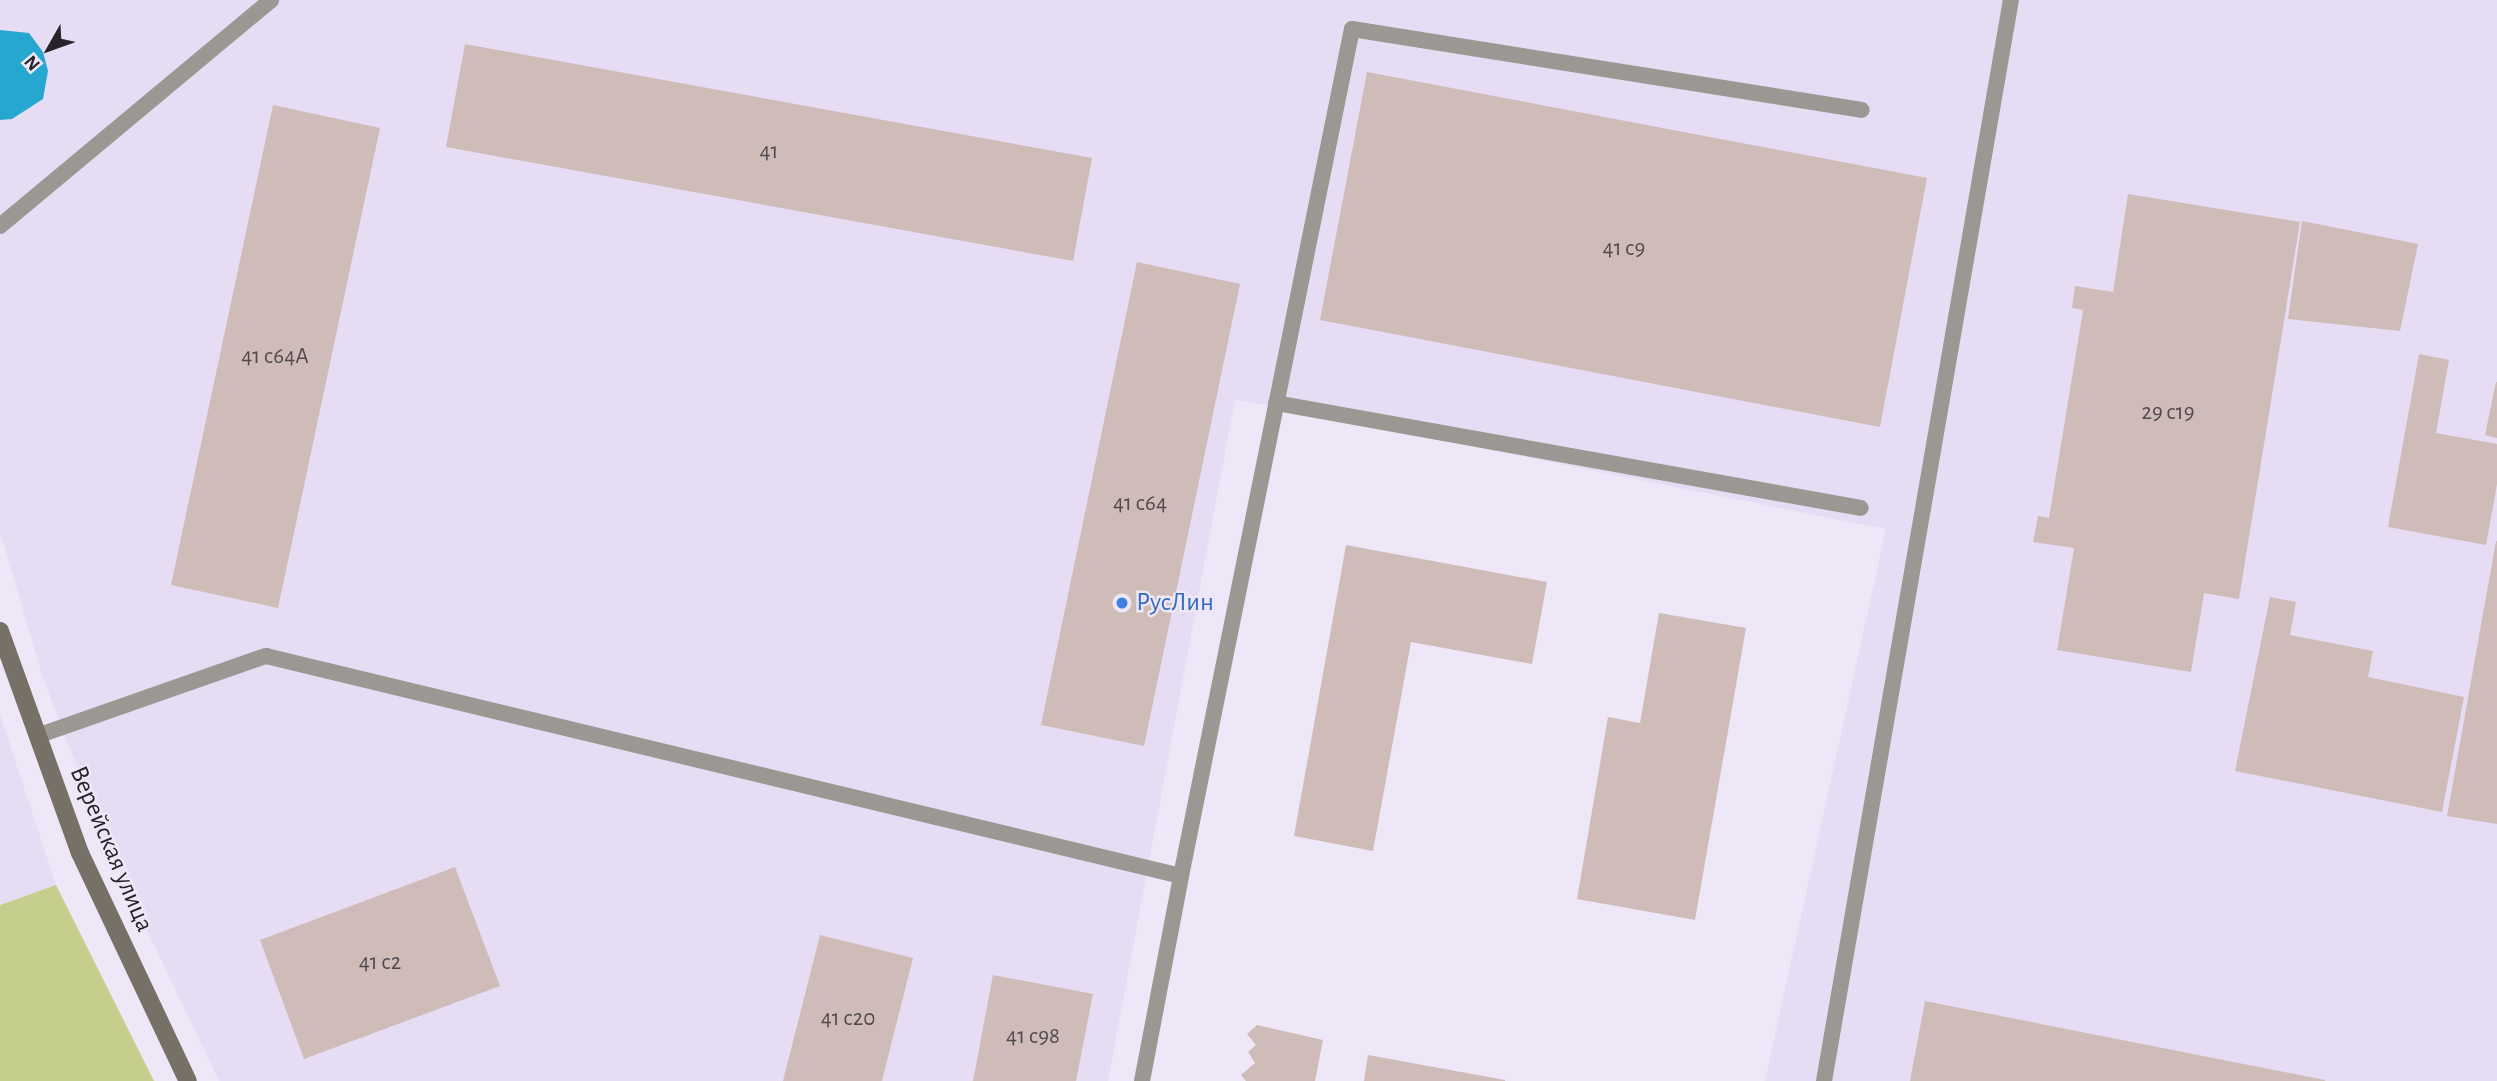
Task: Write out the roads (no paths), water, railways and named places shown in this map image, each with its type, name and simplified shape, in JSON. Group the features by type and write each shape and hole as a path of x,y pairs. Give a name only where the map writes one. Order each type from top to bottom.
{"street":[{"name":"Верейская улица","path":"0,631 80,853 188,1081"}],"lane":[{"path":"0,226 271,0"},
{"path":"1824,1081 2011,0"},
{"path":"1142,1081 1352,29 1862,110"},
{"path":"1276,403 1861,508"},
{"path":"37,736 266,656 1181,876"}],"water":[{"path":"0,30 29,33 43,52 48,71 43,99 12,119 0,120"}],"place":[{"name":"РусЛин","path":"1122,603"}]}
